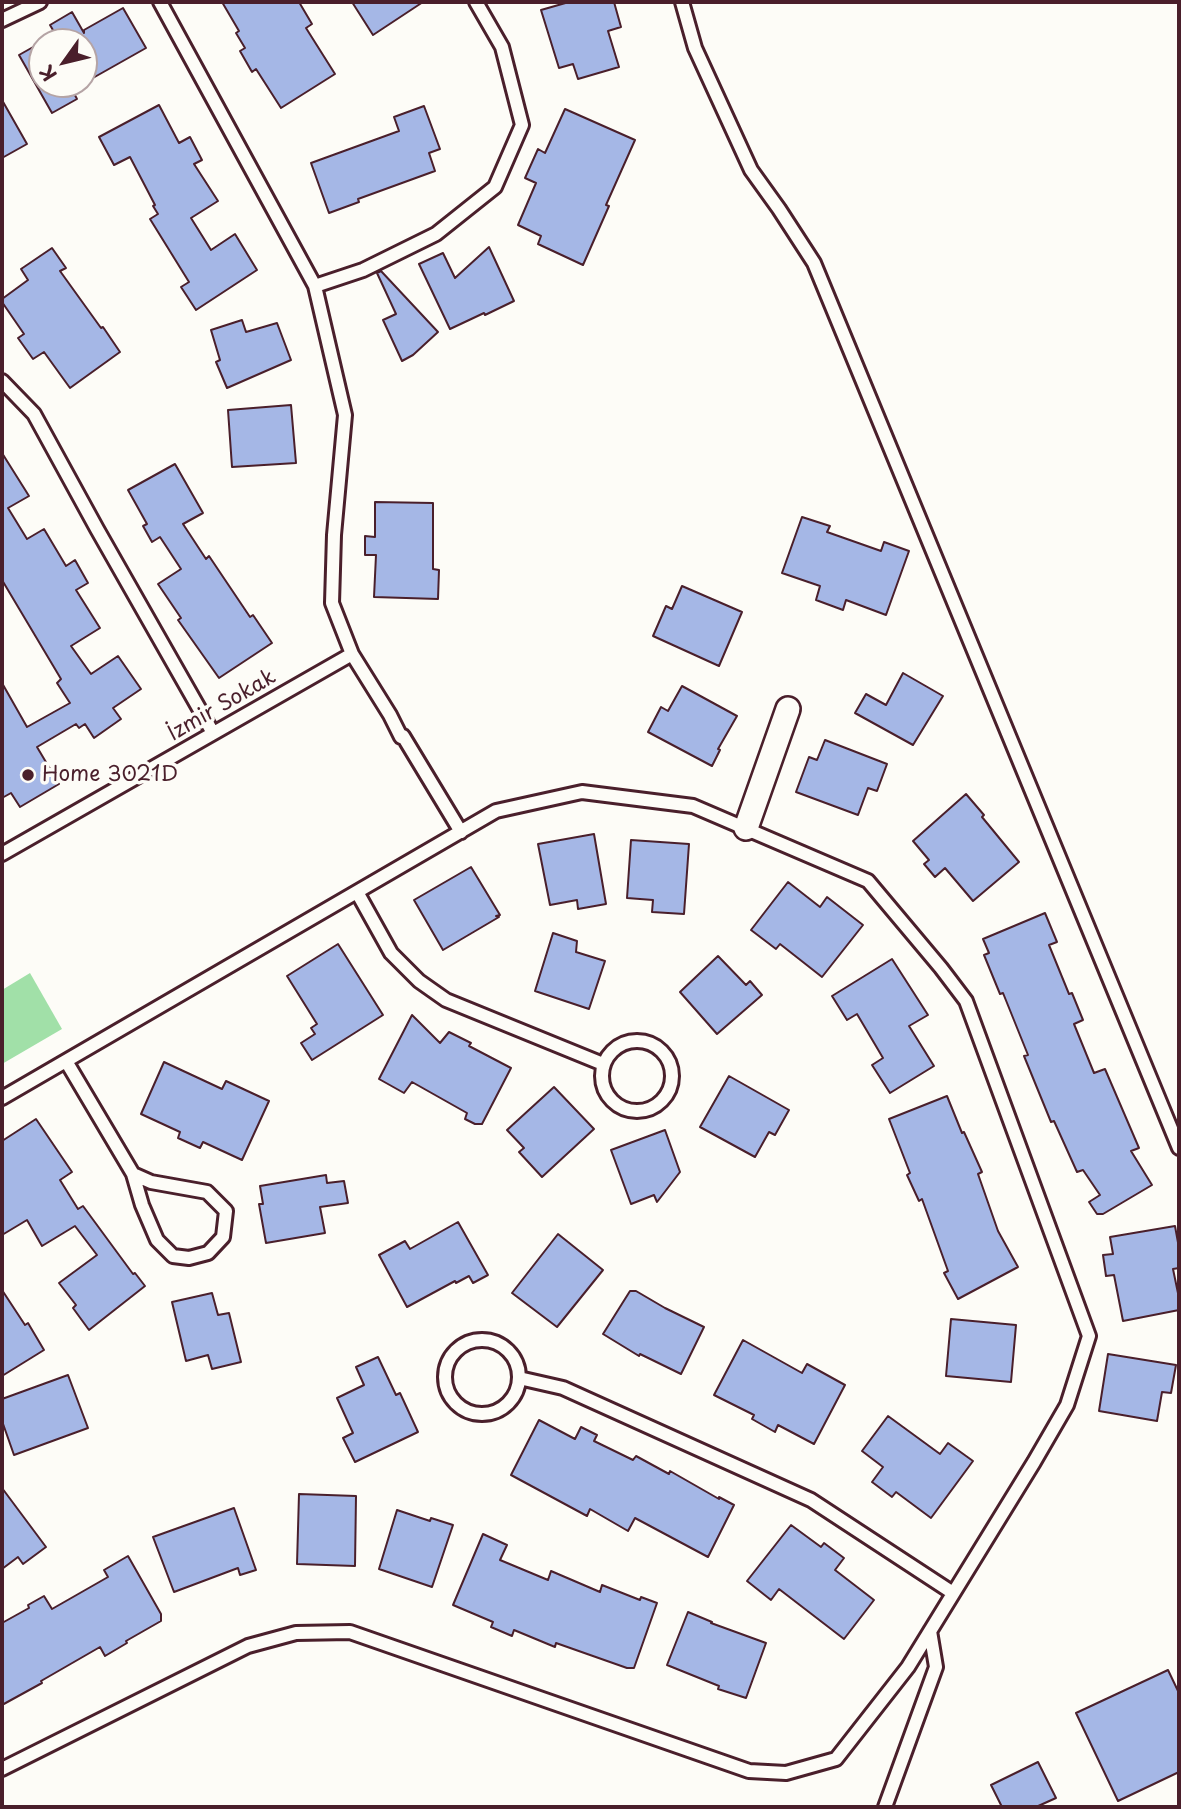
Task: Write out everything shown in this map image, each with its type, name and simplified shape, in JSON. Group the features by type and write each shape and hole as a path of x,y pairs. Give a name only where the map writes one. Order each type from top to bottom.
{"street":[{"path":"746,828 788,709"}],"lane":[{"path":"2,20 40,2"},
{"path":"160,2 315,286 345,415 334,535 332,603 352,654 461,832"},
{"path":"315,286 363,270 436,234 495,187 522,125 502,47 476,2"},
{"path":"682,2 695,48 751,170 814,263 1179,1149"},
{"path":"2,382 34,414 213,733"},
{"name":"İzmir Sokak","path":"2,854 352,654"},
{"path":"2,1098 496,811 582,792 693,806 868,881 966,1001 1089,1336 1067,1405 908,1667 836,1759 786,1773 749,1771 350,1632 296,1633 248,1646 2,1769"},
{"path":"357,892 391,953 419,981 446,1000 603,1064"},
{"path":"627,1041 651,1043 668,1059 672,1082 659,1103 649,1109 624,1109 614,1103 606,1093 601,1076 603,1064 615,1047 627,1041"},
{"path":"65,1061 133,1174 156,1240 173,1256 189,1258 208,1253 223,1237 226,1211 207,1192 151,1182 133,1174"},
{"path":"488,1339 504,1346 513,1356 519,1377 517,1391 510,1402 500,1410 484,1414 471,1413 460,1407 445,1386 444,1372 453,1353 463,1345 488,1339"},
{"path":"519,1377 563,1388 811,1500 953,1593"},
{"path":"886,1807 936,1667 930,1631"}],"green space":[{"path":"30,973 62,1029 2,1064 2,990"}],"building":[{"path":"222,2 299,2 312,24 306,28 335,74 281,108 256,69 252,72 240,51 245,48 236,33 239,31"},
{"path":"352,2 423,2 373,35"},
{"path":"569,2 614,2 621,27 608,31 619,67 578,79 573,64 559,68 541,10"},
{"path":"123,8 146,48 98,75 98,28 88,28"},
{"path":"72,12 81,28 52,28 50,25"},
{"path":"28,50 28,71 19,55"},
{"path":"43,98 76,98 77,99 52,113"},
{"path":"2,100 27,144 2,158"},
{"path":"159,105 179,143 190,137 202,160 194,164 218,201 191,218 211,250 235,234 257,270 196,310 181,287 189,282 150,219 158,214 130,157 114,165 99,137"},
{"path":"424,106 440,149 429,153 435,171 358,199 359,202 329,213 311,163 399,131 394,117"},
{"path":"565,109 635,140 583,265 538,244 541,236 518,225 536,183 525,178 538,149 545,153"},
{"path":"489,247 514,301 450,329 419,264 443,253 455,278"},
{"path":"52,248 66,268 60,271 120,352 70,388 44,352 33,359 18,338 24,334 2,302 2,299 28,280 21,269"},
{"path":"381,271 438,332 413,355 402,361 383,320 396,314 377,273"},
{"path":"242,320 246,332 277,323 291,360 227,388 216,362 220,360 211,330"},
{"path":"291,405 296,463 232,467 228,410"},
{"path":"2,453 29,496 8,508 27,539 44,529 66,566 75,560 88,583 76,590 100,628 71,646 91,674 118,656 141,689 113,708 121,719 94,738 85,724 79,728 76,724 37,747 59,784 20,807 11,793 2,798 2,683 27,727 70,703 57,683 61,679 2,580"},
{"path":"175,464 203,513 183,524 206,559 209,556 250,617 253,615 272,643 219,678 178,620 181,618 158,584 181,569 160,537 152,542 143,526 147,524 128,490"},
{"path":"375,502 433,503 433,569 439,570 438,599 374,597 376,555 365,555 365,536 375,537"},
{"path":"802,517 830,526 827,532 881,551 884,542 909,551 886,615 846,600 843,610 816,600 820,586 782,573"},
{"path":"682,586 742,612 719,666 653,636 666,606 672,609"},
{"path":"903,673 943,696 913,745 855,713 866,694 886,705"},
{"path":"682,686 737,716 718,749 720,750 712,766 648,732 661,707 668,711"},
{"path":"825,740 887,764 877,791 868,788 858,815 796,792 809,757 817,760"},
{"path":"966,794 1019,862 973,901 945,868 935,877 924,864 929,860 913,841"},
{"path":"594,834 606,904 578,909 577,900 550,905 538,844"},
{"path":"631,840 689,844 684,914 652,912 653,900 627,898"},
{"path":"471,867 500,915 443,950 414,900"},
{"path":"788,882 820,907 827,897 863,925 822,977 780,944 776,949 751,930"},
{"path":"1045,913 1057,942 1049,945 1083,1020 1074,1024 1094,1073 1105,1069 1139,1148 1131,1151 1152,1185 1103,1214 1097,1214 1089,1202 1100,1195 1083,1170 1077,1172 1054,1121 1051,1122 1024,1056 1028,1055 984,955 989,953 983,939"},
{"path":"553,933 577,941 576,952 605,961 589,1009 535,991"},
{"path":"338,944 383,1015 312,1060 301,1043 315,1034 311,1028 317,1024 287,976"},
{"path":"718,956 746,985 750,981 762,995 717,1034 680,992"},
{"path":"892,959 928,1015 909,1026 934,1066 890,1093 872,1065 883,1058 857,1014 847,1020 832,996"},
{"path":"412,1015 440,1043 449,1032 511,1068 482,1124 465,1119 467,1113 412,1082 404,1093 379,1079"},
{"path":"164,1062 222,1089 226,1081 269,1101 242,1160 203,1142 200,1148 178,1138 180,1132 141,1114"},
{"path":"729,1076 789,1110 775,1135 769,1132 755,1157 700,1127"},
{"path":"554,1087 594,1129 542,1177 519,1152 524,1148 507,1130"},
{"path":"947,1096 982,1172 978,1174 998,1231 1018,1267 958,1299 944,1273 948,1271 922,1199 919,1201 907,1175 910,1173 889,1119"},
{"path":"36,1119 72,1172 60,1180 78,1209 83,1206 133,1274 135,1273 145,1286 89,1330 73,1308 76,1305 59,1283 97,1255 75,1226 42,1246 27,1220 2,1235 2,1141"},
{"path":"665,1130 680,1172 657,1202 654,1195 631,1204 611,1150"},
{"path":"326,1175 327,1183 344,1181 348,1203 320,1207 325,1233 266,1243 259,1204 263,1204 260,1186"},
{"path":"458,1222 488,1275 473,1283 469,1276 456,1283 455,1281 407,1307 379,1255 405,1241 410,1249"},
{"path":"1175,1226 1179,1268 1173,1269 1179,1310 1123,1321 1114,1275 1106,1276 1103,1255 1113,1254 1110,1237"},
{"path":"558,1234 603,1270 557,1327 512,1293"},
{"path":"2,1290 25,1325 28,1323 44,1350 2,1376"},
{"path":"630,1291 636,1291 704,1327 681,1374 640,1354 639,1356 603,1334"},
{"path":"212,1293 218,1315 229,1313 241,1362 212,1369 208,1355 186,1361 172,1302"},
{"path":"951,1319 1016,1325 1011,1382 946,1376"},
{"path":"743,1340 802,1373 807,1364 845,1385 814,1444 778,1425 775,1432 752,1419 754,1415 714,1395"},
{"path":"1108,1354 1176,1365 1171,1393 1162,1392 1157,1421 1099,1411"},
{"path":"378,1357 396,1395 400,1393 418,1432 355,1462 343,1438 353,1433 337,1398 364,1385 356,1367"},
{"path":"68,1375 88,1428 14,1455 2,1421 2,1399"},
{"path":"888,1416 940,1454 948,1443 973,1461 931,1518 896,1492 892,1497 872,1482 883,1467 862,1451"},
{"path":"539,1420 575,1439 581,1427 597,1435 594,1441 633,1460 636,1456 669,1474 670,1471 734,1505 708,1557 635,1518 628,1531 590,1509 587,1516 511,1475"},
{"path":"2,1488 46,1547 23,1564 18,1557 2,1569"},
{"path":"299,1494 356,1496 355,1566 297,1564"},
{"path":"234,1508 256,1570 240,1575 238,1568 174,1592 153,1537"},
{"path":"397,1510 453,1525 432,1587 379,1569"},
{"path":"791,1525 821,1547 824,1543 844,1558 835,1570 874,1600 844,1639 779,1589 771,1600 747,1581"},
{"path":"483,1534 507,1545 500,1560 548,1580 551,1571 600,1592 602,1585 640,1600 641,1597 657,1603 634,1668 627,1668 556,1643 555,1647 514,1630 512,1636 491,1627 493,1622 453,1605"},
{"path":"128,1556 161,1614 161,1621 105,1656 100,1647 2,1705 2,1623 44,1596 52,1609 108,1577 104,1570"},
{"path":"688,1612 766,1643 746,1698 718,1689 719,1686 667,1665"},
{"path":"1168,1670 1179,1693 1179,1772 1118,1801 1076,1713"},
{"path":"1038,1762 1056,1798 1036,1807 1002,1807 991,1785"}],"place":[{"name":"Home 3021D","path":"28,775"}]}
